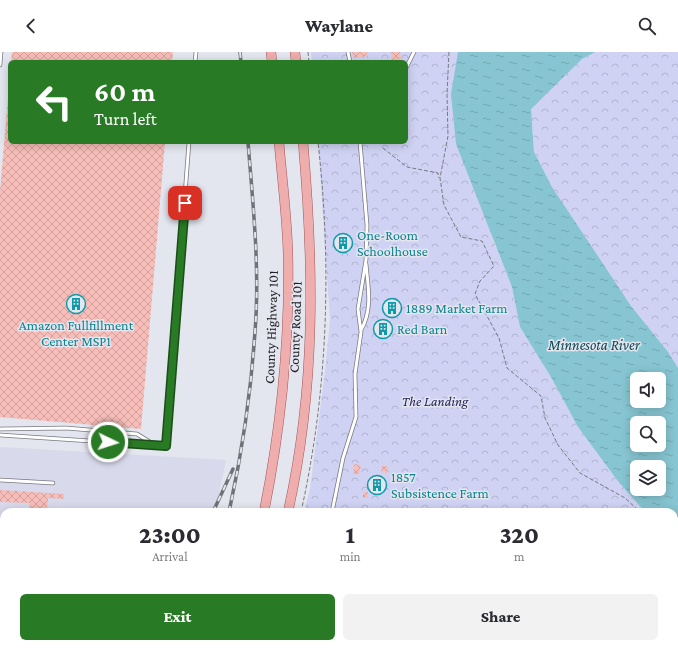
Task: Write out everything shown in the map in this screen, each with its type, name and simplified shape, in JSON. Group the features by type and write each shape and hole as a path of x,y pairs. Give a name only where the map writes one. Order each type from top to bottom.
{"main road":[{"name":"County Highway 101","path":"265,508 279,424 287,337 288,252 279,144"},
{"name":"County Road 101","path":"289,508 303,425 311,330 310,231 303,144"}],"lane":[{"path":"0,65 1,52"},
{"path":"408,64 414,52"},
{"path":"0,435 166,446 189,144"},
{"path":"333,508 343,458 355,423 355,374 361,332 369,312 370,304 366,260 367,225 360,144"},
{"path":"361,332 358,308 366,260"},
{"path":"0,429 66,428 137,434 154,445"},
{"path":"0,480 53,483"}],"path":[{"path":"440,178 448,136 447,94 449,52"},
{"path":"302,508 317,420 326,307 326,266 318,144"},
{"path":"383,148 407,167 438,173 444,205 461,237 482,241 494,266 480,281 475,294 499,338 507,368 540,396 545,418 558,445 580,473 625,498 636,508"}],"shaded area":[{"path":"0,447 226,460 216,508 0,508"}],"green space":[{"name":"The Landing","path":"311,52 458,52 492,237 512,287 520,327 551,377 578,427 617,480 642,508 305,508 310,489 330,320 318,144 408,144 408,60 312,60"},
{"path":"515,52 678,52 678,392 631,306 602,266 552,187 534,152 533,132"}],"water":[{"name":"Minnesota River","path":"458,52 595,52 582,59 531,109 534,152 552,187 631,306 668,352 678,368 678,508 642,508 631,496 666,496 666,460 630,460 630,495 617,480 578,427 551,377 520,327 512,287 456,144 451,94"}],"building":[{"path":"12,52 173,52 172,60 11,60"},
{"path":"352,52 367,52 368,56 353,58"},
{"path":"391,52 400,52 401,59 392,60"},
{"name":"Amazon Fullfillment Center MSP1","path":"8,98 8,144 165,144 141,429 0,417 0,191"},
{"name":"One-Room Schoolhouse","path":"341,239 347,242 346,246 339,244"},
{"name":"1889 Market Farm","path":"387,302 399,304 397,313 386,311"},
{"name":"Red Barn","path":"378,321 389,321 388,337 378,337"},
{"path":"354,464 361,465 359,474 353,474"},
{"path":"382,466 388,466 387,473 381,472"},
{"name":"1857 Subsistence Farm","path":"374,476 380,476 380,493 374,493"},
{"path":"0,490 64,494 64,499 48,498 47,508 29,508 30,503 0,502"},
{"path":"363,492 368,492 368,498 363,497"}],"railway":[{"path":"240,52 241,60"},
{"path":"230,508 242,445 248,400 256,308 257,285 255,237 248,144"},
{"path":"215,508 233,469"}],"place":[{"name":"One-Room Schoolhouse","path":"343,243"},
{"name":"Amazon Fullfillment Center MSP1","path":"76,304"},
{"name":"1889 Market Farm","path":"392,308"},
{"name":"Red Barn","path":"383,329"},
{"name":"1857 Subsistence Farm","path":"377,485"}],"route":[{"path":"108,442 166,446 185,203"}]}
